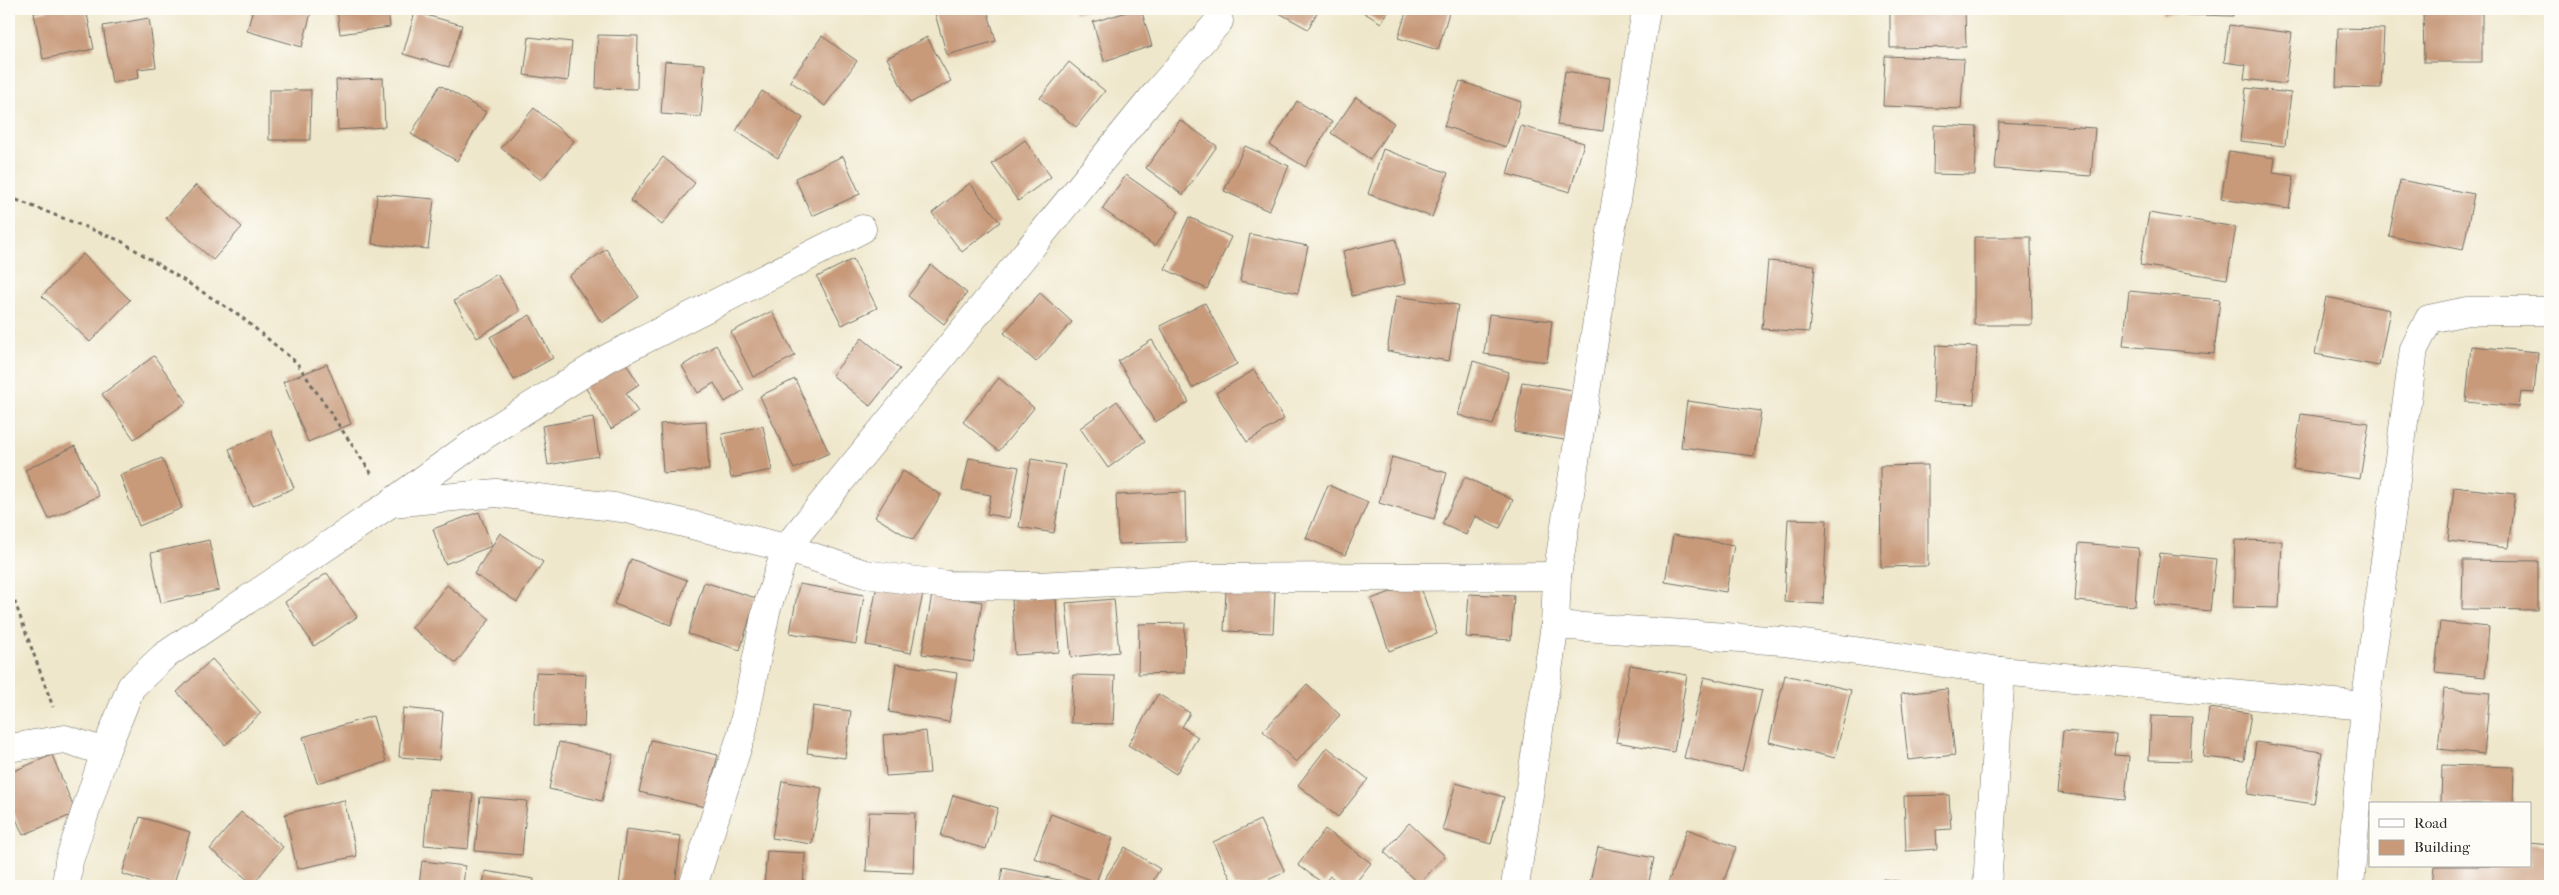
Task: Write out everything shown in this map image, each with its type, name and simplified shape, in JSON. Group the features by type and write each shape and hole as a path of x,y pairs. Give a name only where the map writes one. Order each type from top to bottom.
{"street":[{"path":"1515,886 1555,625 1557,576 1646,9"},
{"path":"693,886 742,733 766,611 786,548 1158,91 1219,21"},
{"path":"66,886 69,861 105,752 131,687 164,656 391,503 485,435 608,358 862,229"},
{"path":"2350,886 2365,706 2414,349 2429,319 2467,311 2550,311"},
{"path":"391,503 496,493 622,508 786,548 865,574 947,585 1037,586 1192,578 1557,576"},
{"path":"1555,625 1783,641 2001,671 2365,706"},
{"path":"1987,886 2001,671"},
{"path":"9,748 64,738 105,752"}],"path":[{"path":"9,197 122,240 239,315 297,363 391,503"},
{"path":"9,586 64,738"}],"building":[{"path":"54,9 86,9 94,49 43,59 34,13"},
{"path":"253,9 312,9 302,47 247,31"},
{"path":"337,9 388,9 390,27 340,34"},
{"path":"955,9 987,9 996,41 947,55 935,14"},
{"path":"1075,9 1103,9 1103,10 1075,13"},
{"path":"1141,9 1152,46 1104,61 1093,22"},
{"path":"1272,9 1319,9 1308,29"},
{"path":"1358,9 1390,9 1381,23"},
{"path":"1407,9 1450,9 1438,50 1398,38"},
{"path":"1890,9 1965,9 1966,47 1890,48"},
{"path":"2162,9 2233,9 2233,16 2162,14"},
{"path":"2423,9 2482,9 2482,62 2424,62"},
{"path":"415,12 462,25 449,67 403,54"},
{"path":"149,18 156,67 138,69 139,78 112,83 103,26"},
{"path":"2229,25 2292,33 2285,84 2244,79 2246,65 2224,62"},
{"path":"2338,28 2384,29 2381,88 2336,87"},
{"path":"598,35 638,36 637,89 596,88"},
{"path":"822,36 857,61 825,106 790,81"},
{"path":"529,37 572,42 568,81 524,75"},
{"path":"927,37 951,81 910,103 887,58"},
{"path":"1885,56 1964,59 1961,109 1883,106"},
{"path":"665,61 705,64 701,117 661,114"},
{"path":"1069,62 1105,91 1076,127 1040,98"},
{"path":"1565,71 1610,78 1603,131 1557,125"},
{"path":"383,78 385,127 338,130 336,80"},
{"path":"1460,81 1521,102 1506,147 1444,126"},
{"path":"440,85 486,112 457,161 411,134"},
{"path":"2246,88 2291,93 2285,146 2240,141"},
{"path":"269,90 311,90 310,140 269,140"},
{"path":"762,91 803,118 778,158 736,131"},
{"path":"1356,97 1394,123 1370,159 1331,133"},
{"path":"1297,101 1332,122 1305,167 1270,145"},
{"path":"534,108 574,141 541,180 501,148"},
{"path":"1180,120 1217,146 1183,195 1146,168"},
{"path":"1999,122 2095,128 2091,176 1995,169"},
{"path":"1934,125 1977,127 1975,175 1933,174"},
{"path":"1521,126 1584,143 1570,192 1507,174"},
{"path":"1025,140 1051,177 1018,201 992,164"},
{"path":"1245,146 1289,166 1269,211 1224,191"},
{"path":"1383,149 1448,173 1432,217 1368,194"},
{"path":"2229,151 2275,158 2273,173 2294,176 2289,209 2221,199"},
{"path":"843,156 860,194 812,216 795,178"},
{"path":"663,157 695,183 662,225 630,200"},
{"path":"1126,175 1179,212 1155,246 1102,209"},
{"path":"2400,180 2474,194 2463,250 2389,236"},
{"path":"970,183 1000,222 962,252 932,213"},
{"path":"196,185 242,227 213,260 166,218"},
{"path":"377,194 434,199 428,249 372,244"},
{"path":"2149,213 2236,227 2227,279 2140,265"},
{"path":"1189,217 1231,237 1207,289 1165,269"},
{"path":"1250,234 1308,246 1298,293 1240,281"},
{"path":"1974,237 2031,237 2032,325 1974,325"},
{"path":"1396,239 1405,284 1352,296 1343,251"},
{"path":"606,249 639,297 602,323 569,276"},
{"path":"83,254 130,300 90,342 42,296"},
{"path":"853,259 877,308 842,325 817,277"},
{"path":"1768,261 1815,265 1809,332 1762,329"},
{"path":"931,265 967,293 944,324 908,296"},
{"path":"497,274 520,311 477,338 454,301"},
{"path":"2129,291 2220,300 2214,354 2123,346"},
{"path":"1040,293 1072,322 1036,362 1004,333"},
{"path":"1396,296 1458,305 1449,361 1387,351"},
{"path":"2326,297 2390,310 2379,366 2315,354"},
{"path":"1205,303 1237,364 1192,388 1160,326"},
{"path":"772,311 795,356 753,377 731,332"},
{"path":"1489,314 1552,321 1547,362 1484,354"},
{"path":"530,315 553,358 514,380 490,337"},
{"path":"862,338 900,369 870,406 832,375"},
{"path":"1152,340 1189,402 1155,422 1118,361"},
{"path":"716,345 744,390 725,402 714,383 698,393 682,366"},
{"path":"1936,345 1977,347 1974,404 1933,402"},
{"path":"2471,346 2538,352 2534,393 2521,392 2519,407 2466,402"},
{"path":"154,356 187,402 134,439 102,394"},
{"path":"1473,361 1509,372 1493,425 1458,415"},
{"path":"625,362 639,384 626,393 638,412 611,429 585,387"},
{"path":"327,364 351,424 308,442 283,382"},
{"path":"1254,370 1284,419 1247,442 1216,393"},
{"path":"999,378 1034,408 999,451 963,422"},
{"path":"795,379 829,453 794,469 760,396"},
{"path":"1522,382 1579,391 1571,441 1514,432"},
{"path":"1117,401 1145,441 1108,468 1080,428"},
{"path":"1687,401 1761,411 1754,456 1681,447"},
{"path":"2301,414 2369,423 2360,479 2293,469"},
{"path":"593,417 599,456 548,465 542,426"},
{"path":"706,421 709,470 663,473 660,424"},
{"path":"763,426 772,470 731,478 722,434"},
{"path":"271,431 294,488 252,506 229,449"},
{"path":"75,446 99,496 49,519 25,470"},
{"path":"1392,457 1447,473 1434,519 1379,503"},
{"path":"162,458 182,508 139,526 120,475"},
{"path":"969,458 1019,467 1009,518 987,514 991,495 962,490"},
{"path":"1031,459 1065,465 1054,533 1019,527"},
{"path":"1928,465 1928,566 1881,567 1880,466"},
{"path":"903,471 941,495 913,540 875,517"},
{"path":"1465,477 1513,500 1500,528 1475,516 1466,535 1442,524"},
{"path":"1328,485 1368,502 1345,555 1306,538"},
{"path":"2454,487 2515,494 2508,548 2448,541"},
{"path":"1185,492 1186,542 1118,544 1116,495"},
{"path":"479,512 492,546 445,564 433,529"},
{"path":"1788,519 1827,520 1823,604 1784,602"},
{"path":"500,533 543,562 517,602 474,574"},
{"path":"1673,535 1734,545 1726,592 1665,582"},
{"path":"209,540 219,590 161,603 151,553"},
{"path":"2235,540 2282,541 2279,608 2233,607"},
{"path":"2079,543 2139,548 2135,606 2075,601"},
{"path":"2160,553 2216,559 2210,611 2154,605"},
{"path":"631,559 687,580 671,625 614,604"},
{"path":"2463,560 2538,561 2538,610 2462,609"},
{"path":"327,573 357,617 314,646 285,602"},
{"path":"704,582 756,598 740,650 688,634"},
{"path":"1419,582 1437,634 1389,651 1371,599"},
{"path":"799,584 864,595 856,644 790,633"},
{"path":"447,585 490,619 456,663 412,628"},
{"path":"877,585 923,593 911,653 866,645"},
{"path":"1226,590 1275,592 1273,633 1224,631"},
{"path":"932,594 982,602 973,662 922,654"},
{"path":"1469,594 1514,596 1511,640 1466,637"},
{"path":"1056,597 1059,652 1015,655 1012,600"},
{"path":"1114,599 1119,652 1071,657 1066,603"},
{"path":"2440,622 2489,627 2485,677 2435,672"},
{"path":"1185,623 1184,673 1138,674 1139,624"},
{"path":"212,659 261,713 225,745 177,692"},
{"path":"896,664 957,673 949,722 889,712"},
{"path":"1630,665 1687,675 1674,752 1616,742"},
{"path":"536,672 586,674 584,727 534,725"},
{"path":"1073,675 1115,676 1113,724 1071,723"},
{"path":"1785,675 1851,690 1835,758 1769,742"},
{"path":"1704,677 1762,690 1742,771 1684,758"},
{"path":"1307,684 1340,715 1296,762 1263,731"},
{"path":"1947,689 1955,755 1908,760 1901,694"},
{"path":"2444,689 2490,693 2484,754 2438,749"},
{"path":"1158,694 1190,713 1182,727 1198,737 1176,774 1128,745"},
{"path":"813,706 851,711 845,758 807,753"},
{"path":"403,708 443,712 439,760 399,757"},
{"path":"2209,708 2251,713 2244,761 2203,757"},
{"path":"373,716 386,762 317,783 303,737"},
{"path":"2151,716 2192,717 2190,761 2149,760"},
{"path":"926,731 930,773 886,776 883,735"},
{"path":"2063,731 2116,735 2114,755 2129,756 2125,800 2057,793"},
{"path":"651,740 718,755 705,807 639,792"},
{"path":"559,742 613,754 602,801 549,789"},
{"path":"2256,742 2322,752 2314,804 2248,794"},
{"path":"1327,747 1368,779 1338,817 1298,785"},
{"path":"52,755 76,813 23,835 14,814 9,816 9,773"},
{"path":"2442,765 2514,767 2513,802 2441,802"},
{"path":"782,781 822,788 812,844 772,838"},
{"path":"1456,783 1504,797 1491,844 1442,830"},
{"path":"429,789 473,793 468,849 424,845"},
{"path":"953,795 998,808 986,849 941,836"},
{"path":"1949,795 1951,829 1936,830 1937,849 1906,851 1904,796"},
{"path":"480,797 527,801 522,855 475,851"},
{"path":"344,800 357,856 297,869 285,814"},
{"path":"241,812 283,847 253,884 210,849"},
{"path":"869,812 915,813 913,873 866,871"},
{"path":"1051,814 1113,838 1096,882 1034,858"},
{"path":"140,817 190,832 173,886 161,886 122,874"},
{"path":"1260,820 1285,872 1255,886 1234,886 1213,842"},
{"path":"1409,823 1445,856 1419,884 1384,852"},
{"path":"626,829 681,836 675,886 619,886"},
{"path":"1325,829 1371,863 1353,886 1343,886 1330,876 1324,884 1298,865"},
{"path":"1687,829 1736,847 1722,886 1667,886"},
{"path":"2532,843 2550,845 2546,886 2432,886 2434,868 2532,868"},
{"path":"1125,847 1160,869 1150,886 1100,886"},
{"path":"1598,847 1654,858 1648,886 1589,886"},
{"path":"767,851 805,853 803,886 764,886"},
{"path":"422,861 465,866 463,886 419,886"},
{"path":"1003,868 1073,883 1073,886 999,886"},
{"path":"485,871 534,879 533,886 483,886"},
{"path":"1883,879 1924,885 1924,886 1881,886"}]}
